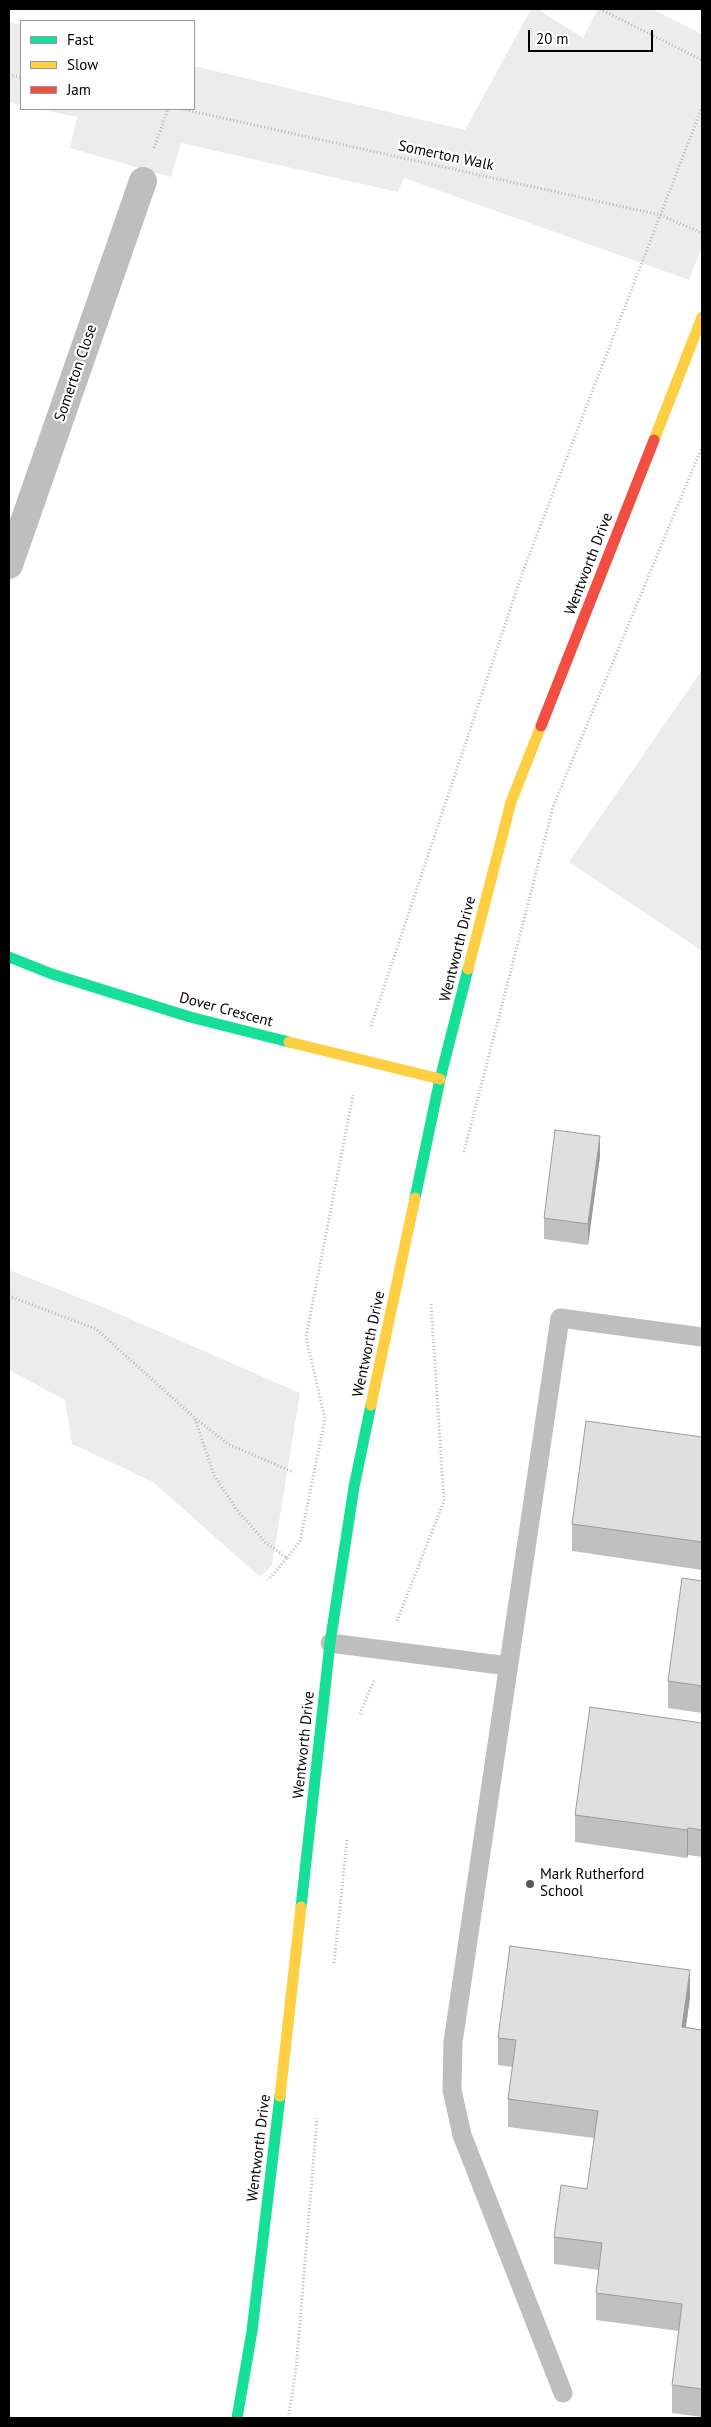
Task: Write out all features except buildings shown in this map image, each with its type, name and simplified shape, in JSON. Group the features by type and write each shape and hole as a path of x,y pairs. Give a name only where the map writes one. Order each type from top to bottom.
{"street":[{"name":"Somerton Close","path":"9,565 143,181"},
{"name":"Wentworth Drive","path":"237,2418 252,2331 282,2083 330,1643 354,1487 440,1079 511,802 702,317"},
{"name":"Dover Crescent","path":"9,957 52,974 190,1017 440,1079"}],"lane":[{"path":"563,2393 462,2136 452,2090 453,2042 560,1318 702,1337"},
{"path":"330,1643 508,1666"}],"path":[{"path":"600,9 702,60"},
{"path":"268,1580 300,1540 325,1419 306,1337 360,1060 523,571 702,107"},
{"path":"143,181 168,110"},
{"name":"Somerton Walk","path":"187,110 660,215 702,233"},
{"path":"462,1161 553,807 702,447"},
{"path":"9,1296 96,1329 195,1418 228,1444 293,1472"},
{"path":"360,1716 444,1501 430,1296"},
{"path":"195,1418 214,1475 237,1510 266,1543 287,1558"},
{"path":"333,1968 348,1833"},
{"path":"288,2418 296,2370 317,2113"}],"shaded area":[{"path":"531,9 537,9 583,38 598,9 652,9 702,34 702,246 689,280 404,178 398,192 181,143 171,177 70,148 77,117 44,110 195,110 195,66 465,130"},
{"path":"9,22 20,25 20,105 9,102"},
{"path":"702,670 702,951 569,862"},
{"path":"9,1270 105,1308 300,1393 272,1565 260,1577 153,1482 72,1444 65,1400 9,1370"}],"traffic: fast":[{"path":"9,957 52,974 190,1017 289,1042"},
{"path":"415,1198 440,1079 468,969"},
{"path":"301,1907 330,1643 354,1487 371,1405"},
{"path":"237,2418 252,2331 280,2096"}],"traffic: slow":[{"path":"654,440 702,317"},
{"path":"468,969 511,802 541,726"},
{"path":"289,1042 440,1079"},
{"path":"371,1405 415,1198"},
{"path":"280,2096 301,1907"}],"traffic: jam":[{"path":"541,726 654,440"}],"place":[{"name":"Mark Rutherford School","path":"530,1884"}]}
